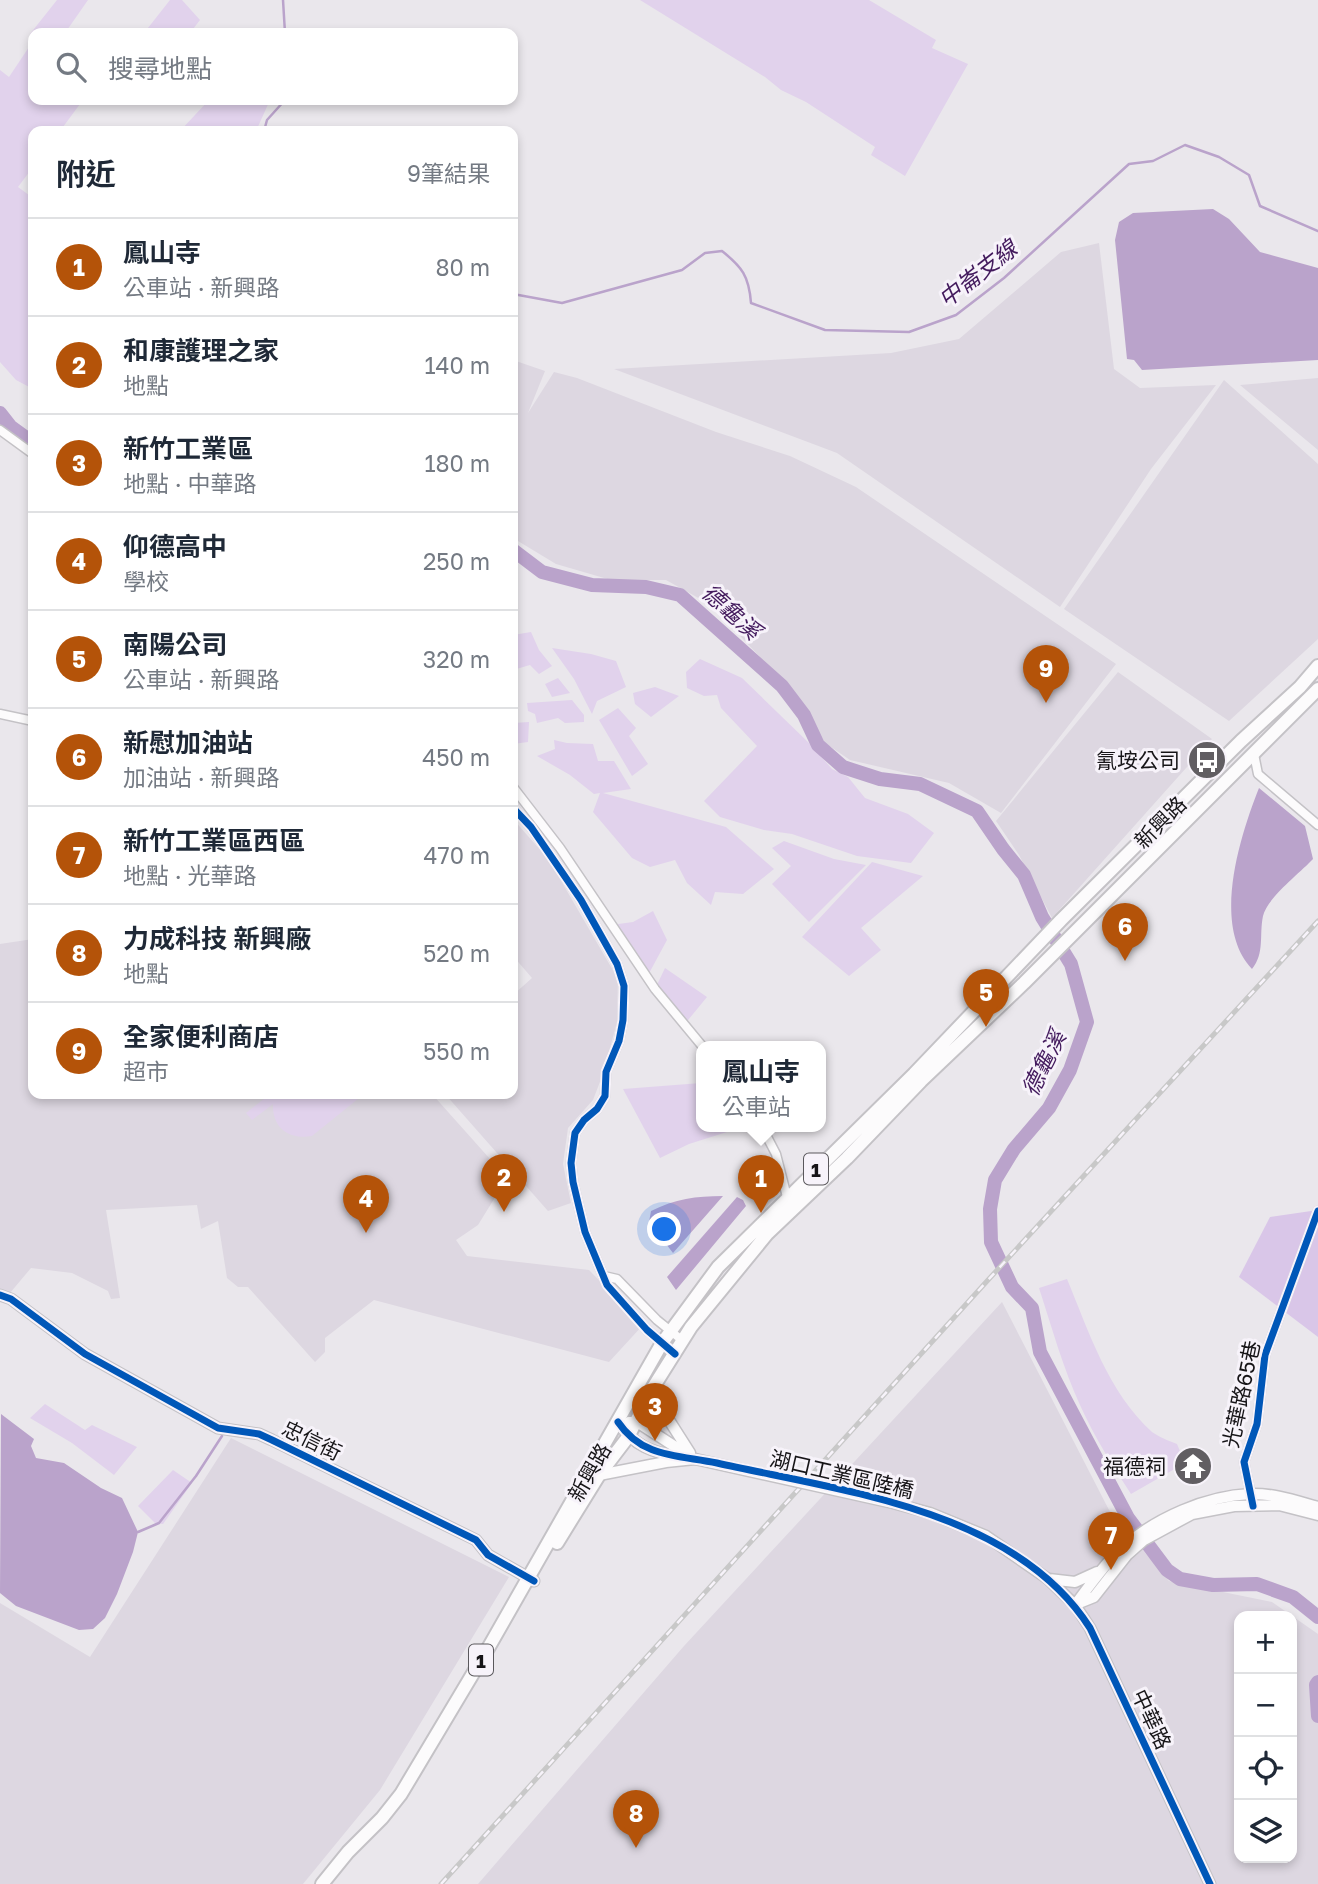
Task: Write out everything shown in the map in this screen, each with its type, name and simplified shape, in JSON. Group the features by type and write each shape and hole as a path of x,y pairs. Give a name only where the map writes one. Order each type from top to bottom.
{"main road":[{"name":"新興路","path":"332,1884 393,1815 408,1793 531,1580 662,1343 718,1267 914,1073 1061,920 1241,741 1300,687 1318,666"},
{"name":"新興路","path":"322,1884 401,1794 531,1580 599,1475 628,1437 654,1385 713,1299 767,1234 848,1157 921,1081 1075,932 1318,689"}],"street":[{"path":"0,430 28,450"},
{"path":"0,714 28,720"},
{"path":"1254,754 1258,774 1318,825"},
{"path":"518,793 560,848 655,989 699,1041"},
{"path":"518,814 581,900 617,964 624,986 623,1020 619,1041 606,1072 604,1096 597,1109 584,1119 575,1133 572,1150 573,1182 585,1232 607,1285 675,1354"},
{"path":"765,1132 776,1154 787,1197"},
{"name":"光華路65巷","path":"1253,1506 1244,1462 1257,1424 1265,1356 1318,1212"},
{"path":"604,1276 617,1279 683,1341"},
{"name":"忠信街","path":"0,1295 11,1299 85,1353 218,1429 259,1434 272,1440 476,1540 488,1555 531,1580"},
{"path":"654,1385 660,1406 676,1435 695,1459"},
{"path":"618,1422 637,1422 695,1459"},
{"path":"618,1422 628,1437 656,1453 695,1459"},
{"path":"599,1475 695,1459"},
{"name":"湖口工業區陸橋","path":"695,1459 930,1513 986,1536 1048,1579"},
{"path":"1075,1605 1123,1547 1193,1506 1251,1494 1279,1496 1318,1507"},
{"path":"1150,1533 1192,1514 1234,1506 1279,1505 1318,1515"},
{"path":"1075,1605 1094,1597 1139,1540"},
{"path":"1048,1579 1075,1582 1090,1577 1104,1567"},
{"name":"中華路","path":"1048,1579 1075,1605 1093,1633 1210,1884"}],"shaded area":[{"path":"57,0 88,0 68,28 35,28"},
{"path":"170,0 182,0 200,20 194,28 148,28"},
{"path":"640,0 869,0 936,40 932,48 968,64 905,176 871,155 875,147"},
{"path":"28,48 28,105 79,105 64,126 28,126 28,174 18,187 28,194 28,386 16,380 0,362 0,70 9,77"},
{"path":"204,105 268,105 258,126 185,126"},
{"path":"1213,209 1229,219 1260,252 1318,268 1318,360 1142,370 1134,360 1127,359 1115,240 1119,222 1133,213"},
{"path":"1099,243 1114,369 1140,388 1216,385 1151,469 1060,607 837,453 614,369 891,353 959,339 1061,252"},
{"path":"518,362 545,371 528,413 554,372 577,378 716,432 790,456 856,487 1116,664 1001,813 949,783 850,760 825,743 792,691 711,605 666,580 611,580 556,564 518,541"},
{"path":"1318,378 1318,450 1240,385"},
{"path":"1224,380 1318,464 1318,639 1229,721 1064,609"},
{"path":"531,632 539,650 552,666 539,674 530,665 518,669 518,634"},
{"path":"552,648 616,661 626,687 597,701 592,714 574,679"},
{"path":"700,659 742,678 832,769 848,777 865,798 908,814 934,833 911,863 857,856 792,834 764,830 720,817 704,801 757,746 721,708 717,695 704,696 687,688 686,672"},
{"path":"1118,672 1212,739 1052,918 1019,855 996,821"},
{"path":"558,678 570,693 552,697 545,684"},
{"path":"655,687 679,696 651,717 635,704 633,693"},
{"path":"572,700 584,715 584,722 565,723 558,718 537,723 535,714 528,711 527,703"},
{"path":"618,708 636,728 629,736 648,764 632,776 599,720"},
{"path":"529,722 528,742 518,743 518,723"},
{"path":"554,740 593,744 598,761 614,761 631,789 603,793 726,827 774,869 743,894 715,892 711,905 687,883 675,860 650,867 632,858 593,812 600,793 594,794 570,775 537,756 555,749"},
{"path":"1259,788 1305,826 1313,859 1277,894 1266,909 1259,957 1252,969 1240,951 1233,929 1231,905 1238,855"},
{"path":"518,825 549,860 618,979 617,1022 603,1074 593,1100 568,1128 563,1164 571,1203 548,1211 449,1099 518,1099 518,991 532,978 518,962"},
{"path":"784,841 834,859 866,865 809,922 772,884 791,866 772,848"},
{"path":"872,862 923,876 861,928 881,950 849,976 802,937"},
{"path":"653,911 667,940 647,977 611,925 633,922"},
{"path":"28,940 28,1099 436,1099 507,1178 478,1225 456,1240 467,1256 589,1270 643,1325 609,1362 374,1300 325,1338 325,1352 315,1362 248,1287 238,1287 227,1278 218,1221 201,1229 197,1205 106,1210 120,1298 111,1299 108,1291 72,1273 31,1268 10,1293 0,1292 0,944"},
{"path":"665,968 707,997 684,1025 655,989"},
{"path":"696,1083 696,1132 727,1132 689,1144 660,1158 623,1089"},
{"path":"264,1099 358,1099 312,1136 289,1134 279,1126 275,1120 273,1104 252,1120 246,1113"},
{"path":"723,1196 673,1253 649,1222 651,1211 677,1201"},
{"path":"737,1197 743,1200 746,1206 676,1290 667,1277"},
{"path":"1318,1210 1318,1337 1239,1277 1270,1217"},
{"path":"1067,1279 1101,1360 1123,1399 1152,1432 1177,1444 1185,1463 1131,1494 1080,1405 1039,1288"},
{"path":"1002,1302 1109,1510 1169,1581 1272,1602 1285,1611 1234,1611 1234,1863 1297,1863 1297,1619 1318,1634 1318,1884 478,1884 684,1646"},
{"path":"45,1404 85,1430 92,1425 137,1447 114,1475 72,1443 30,1418"},
{"path":"1,1414 34,1439 31,1446 36,1458 64,1463 101,1488 122,1498 138,1532 117,1594 105,1618 93,1629 79,1630 16,1606 0,1593"},
{"path":"231,1438 509,1577 380,1790 303,1884 0,1884 0,1603 90,1657"},
{"path":"173,1470 192,1483 163,1524 155,1523 138,1506"}],"waterway":[{"name":"中崙支線","path":"283,0 285,28"},
{"name":"中崙支線","path":"265,126 267,120 280,105"},
{"name":"中崙支線","path":"518,295 562,303 682,270 705,253 722,251 743,273 751,303 825,330 909,332 956,315 1004,278 1129,164 1153,161 1185,145 1219,157 1249,175 1260,206 1318,231"},
{"name":"德龜溪","path":"0,413 11,427 28,439"},
{"name":"德龜溪","path":"518,554 542,572 592,585 646,587 680,595 782,686 804,715 818,745 843,767 880,779 920,784 977,811 1024,875 1042,917 1071,964 1087,1022 1070,1070 1049,1108 1014,1149 995,1180 990,1209 991,1242 1012,1287 1032,1308 1040,1352 1128,1518 1167,1570 1180,1579 1213,1585 1257,1584 1293,1597 1318,1617"},
{"path":"138,1532 159,1523 196,1476 222,1436"},
{"name":"德龜溪","path":"1318,1682 1318,1716"}],"railway":[{"path":"441,1884 988,1280 1318,921"}],"cycle path":[{"path":"518,813 531,827 581,900 617,964 624,986 623,1020 619,1041 606,1072 605,1096 575,1133 571,1163 573,1182 585,1232 607,1285 647,1330 675,1354"},
{"path":"1253,1506 1244,1462 1257,1424 1265,1355 1318,1211"},
{"path":"0,1295 11,1299 85,1354 218,1428 259,1434 272,1440 476,1540 488,1555 534,1581"},
{"path":"618,1422 628,1434 650,1449 870,1496 972,1531 1018,1556 1058,1588 1090,1628 1210,1884"}],"place":[{"name":"全家便利商店","path":"1046,703"},
{"name":"氰垵公司","path":"1207,760"},
{"name":"新慰加油站","path":"1125,961"},
{"name":"南陽公司","path":"986,1027"},
{"name":"和康護理之家","path":"504,1212"},
{"name":"鳳山寺","path":"761,1213"},
{"name":"仰德高中","path":"366,1233"},
{"name":"新竹工業區","path":"655,1441"},
{"name":"福德祠","path":"1193,1466"},
{"name":"新竹工業區西區","path":"1111,1570"},
{"name":"力成科技 新興廠","path":"636,1848"}]}
